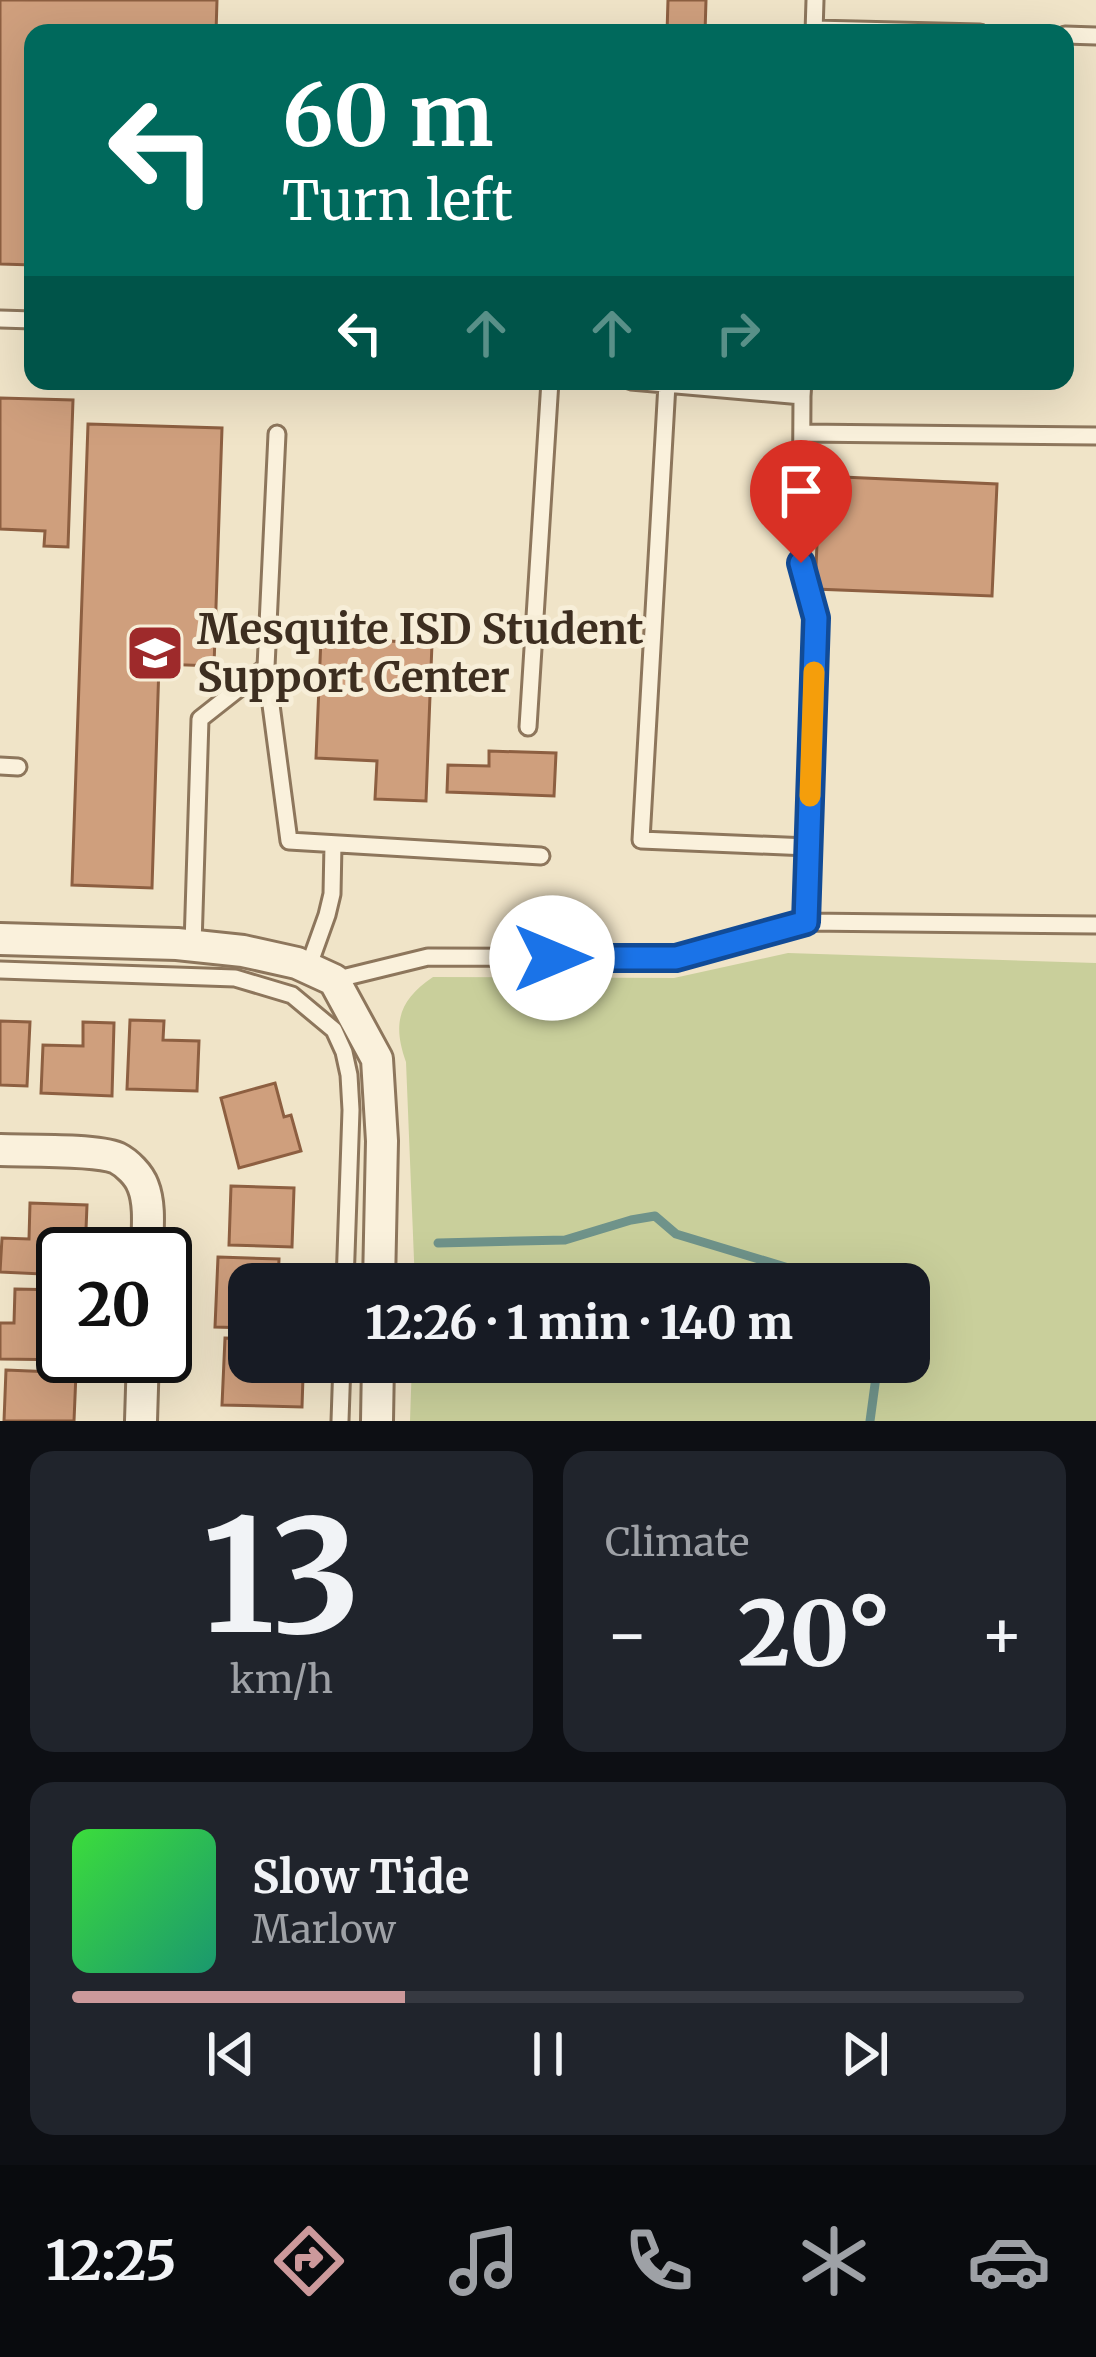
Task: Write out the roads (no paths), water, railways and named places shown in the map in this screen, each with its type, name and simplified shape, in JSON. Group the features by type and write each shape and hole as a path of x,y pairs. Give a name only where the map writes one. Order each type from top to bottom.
{"street":[{"path":"0,939 193,945 243,951 321,974 377,1059 382,1141 380,1263"},
{"path":"0,1150 115,1157 131,1168 144,1187 148,1227"},
{"path":"141,1421 142,1383"},
{"path":"377,1421 378,1383"}],"lane":[{"path":"528,727 549,390"},
{"path":"668,390 640,840 808,847"},
{"path":"802,390 801,563 816,618 806,922"},
{"path":"802,433 1096,436"},
{"path":"278,434 266,668 289,841 541,856"},
{"path":"193,945 200,719 266,668"},
{"path":"0,766 18,766"},
{"path":"333,844 332,894 321,974 428,957 676,958 806,922 1096,925"},
{"path":"0,970 235,978 292,995 334,1030 349,1075 351,1110 346,1263"},
{"path":"340,1421 341,1383"}],"waterway":[{"path":"438,1243 565,1240 655,1216 676,1234 772,1263"},
{"path":"870,1421 875,1383"}],"place":[{"name":"Mesquite ISD Student Support Center","path":"155,653"}]}
